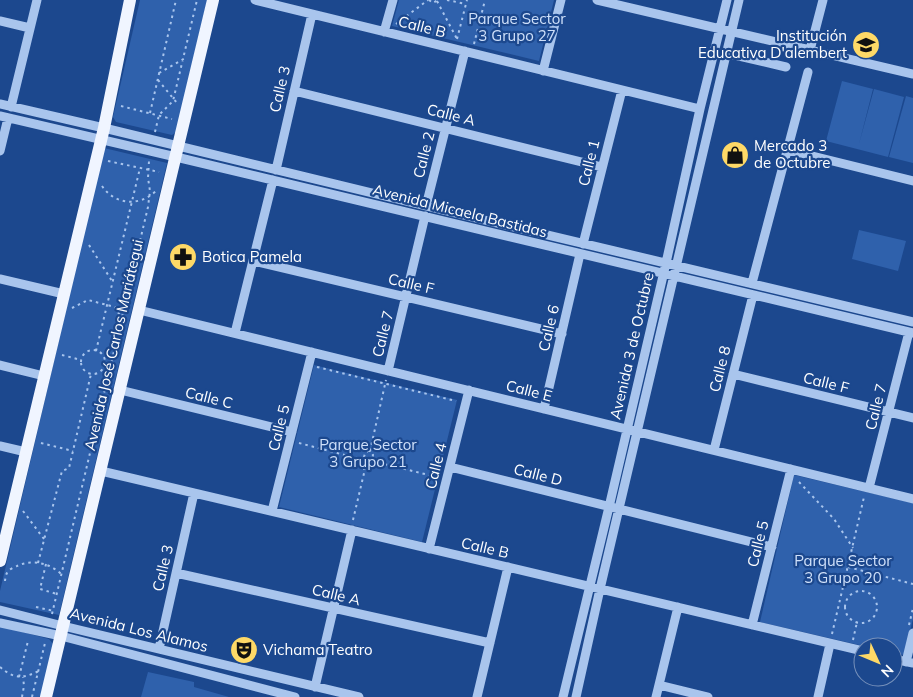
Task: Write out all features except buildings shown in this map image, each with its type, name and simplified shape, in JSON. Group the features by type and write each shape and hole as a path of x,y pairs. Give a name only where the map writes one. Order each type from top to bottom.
{"main road":[{"path":"0,561 102,134 130,0"},
{"name":"Avenida José Carlos Mariátegui","path":"46,697 213,0"}],"street":[{"path":"11,107 37,0"},
{"name":"Calle B","path":"255,0 700,109"},
{"path":"384,32 392,0"},
{"path":"543,71 561,0"},
{"path":"597,0 913,74"},
{"name":"Avenida 3 de Octubre","path":"563,697 727,0"},
{"name":"Avenida 3 de Octubre","path":"576,697 739,0"},
{"path":"810,50 823,0"},
{"name":"Calle 3","path":"276,170 312,14"},
{"path":"0,21 30,28"},
{"name":"Calle 2","path":"426,206 445,128 468,52"},
{"path":"726,53 786,68"},
{"path":"752,283 808,72"},
{"name":"Calle A","path":"294,90 602,167"},
{"name":"Calle 1","path":"583,244 622,90"},
{"name":"Avenida Micaela Bastidas","path":"0,104 102,134 150,151 177,151 276,170 913,322"},
{"path":"0,152 4,117"},
{"name":"Avenida Micaela Bastidas","path":"4,117 102,134 153,140 177,151 273,180 911,333"},
{"path":"788,150 913,181"},
{"path":"235,333 273,180"},
{"name":"Calle 7","path":"388,371 425,216"},
{"name":"Calle 6","path":"544,409 580,254"},
{"name":"Calle F","path":"253,261 562,334"},
{"path":"0,279 64,294"},
{"name":"Calle 8","path":"714,450 753,295"},
{"name":"Calle E","path":"139,310 714,450 793,473 913,499"},
{"name":"Calle 7","path":"868,488 911,333"},
{"name":"Calle 5","path":"272,511 312,352"},
{"path":"0,365 44,376"},
{"name":"Calle F","path":"733,374 913,418"},
{"name":"Calle C","path":"120,390 291,437"},
{"name":"Calle 4","path":"430,548 469,390"},
{"path":"0,446 27,446"},
{"name":"Calle D","path":"450,468 619,509"},
{"name":"Calle B","path":"101,470 830,644 853,647"},
{"name":"Calle 5","path":"752,625 793,473"},
{"name":"Calle 3","path":"159,648 194,493"},
{"path":"619,509 772,547"},
{"path":"315,687 351,530"},
{"path":"477,697 508,567"},
{"name":"Calle A","path":"176,573 490,643"},
{"path":"656,697 678,608"},
{"name":"Avenida Los Alamos","path":"0,610 50,622 62,631 168,664 295,697"},
{"name":"Avenida Los Alamos","path":"0,623 47,633 62,631 159,648 359,697"},
{"path":"909,662 913,633"},
{"path":"818,697 830,644"},
{"path":"168,664 171,652"},
{"path":"659,685 708,697"}],"path":[{"path":"150,114 176,0"},
{"path":"153,140 158,115 174,99 197,0"},
{"path":"396,17 394,26 428,0 434,3 438,1 457,39"},
{"path":"447,0 466,4"},
{"path":"455,49 467,0"},
{"path":"468,52 485,0"},
{"path":"159,74 201,49"},
{"path":"158,80 174,99 185,117"},
{"path":"109,103 150,114 185,117"},
{"path":"50,622 148,207 150,196 148,170 150,151"},
{"path":"96,158 171,175"},
{"path":"96,351 140,168"},
{"path":"100,181 112,197 124,202 138,202 150,196 159,186"},
{"path":"79,230 112,282"},
{"path":"59,314 88,300 107,304 116,307 133,336"},
{"path":"89,351 96,351 103,356 105,364 102,371 95,374 87,373 82,367 81,360 89,351"},
{"path":"50,353 81,360"},
{"path":"315,367 456,401"},
{"path":"351,530 365,469 362,466 365,454 370,450 388,371"},
{"path":"38,563 62,471 69,468 91,374"},
{"path":"291,437 364,460"},
{"path":"27,446 73,451"},
{"path":"365,469 367,470 370,467 372,461 373,452 370,450"},
{"path":"372,461 447,479"},
{"path":"793,473 834,519 853,548"},
{"path":"830,644 868,488"},
{"path":"14,499 44,539"},
{"path":"5,581 6,573 12,568 24,564 38,563 46,564 57,570 64,580"},
{"path":"46,564 40,589 62,595"},
{"path":"848,567 913,584"},
{"path":"858,591 869,593 876,600 875,616 867,622 852,620 846,612 846,603 849,597 858,591"},
{"path":"840,601 846,603"},
{"path":"36,607 58,612"},
{"path":"854,637 857,622"},
{"path":"32,697 47,633"},
{"path":"19,677 28,641"},
{"path":"0,668 10,674 23,677 38,671 45,665"},
{"path":"22,697 23,677"}],"green space":[{"path":"140,0 207,0 176,132 172,135 116,122 113,117"},
{"name":"Parque Sector 3 Grupo 27","path":"399,0 554,0 539,61 392,26"},
{"path":"842,81 873,89 859,144 874,89 904,97 888,157 826,141"},
{"path":"906,96 913,98 913,163 889,157"},
{"path":"104,148 167,163 59,615 0,602 0,591"},
{"path":"859,230 906,241 898,271 852,259"},
{"name":"Parque Sector 3 Grupo 21","path":"314,365 457,400 422,542 279,507"},
{"name":"Parque Sector 3 Grupo 20","path":"794,475 913,503 913,619 904,655 903,637 853,637 853,644 760,622"},
{"path":"0,626 49,639 53,644 41,697 0,697"},
{"path":"148,672 194,682 194,687 229,697 141,697"}],"place":[{"name":"Institución Educativa D'alembert","path":"866,45"},
{"name":"Mercado 3 de Octubre","path":"735,155"},
{"name":"Botica Pamela","path":"183,257"},
{"name":"Vichama Teatro","path":"244,650"}]}
